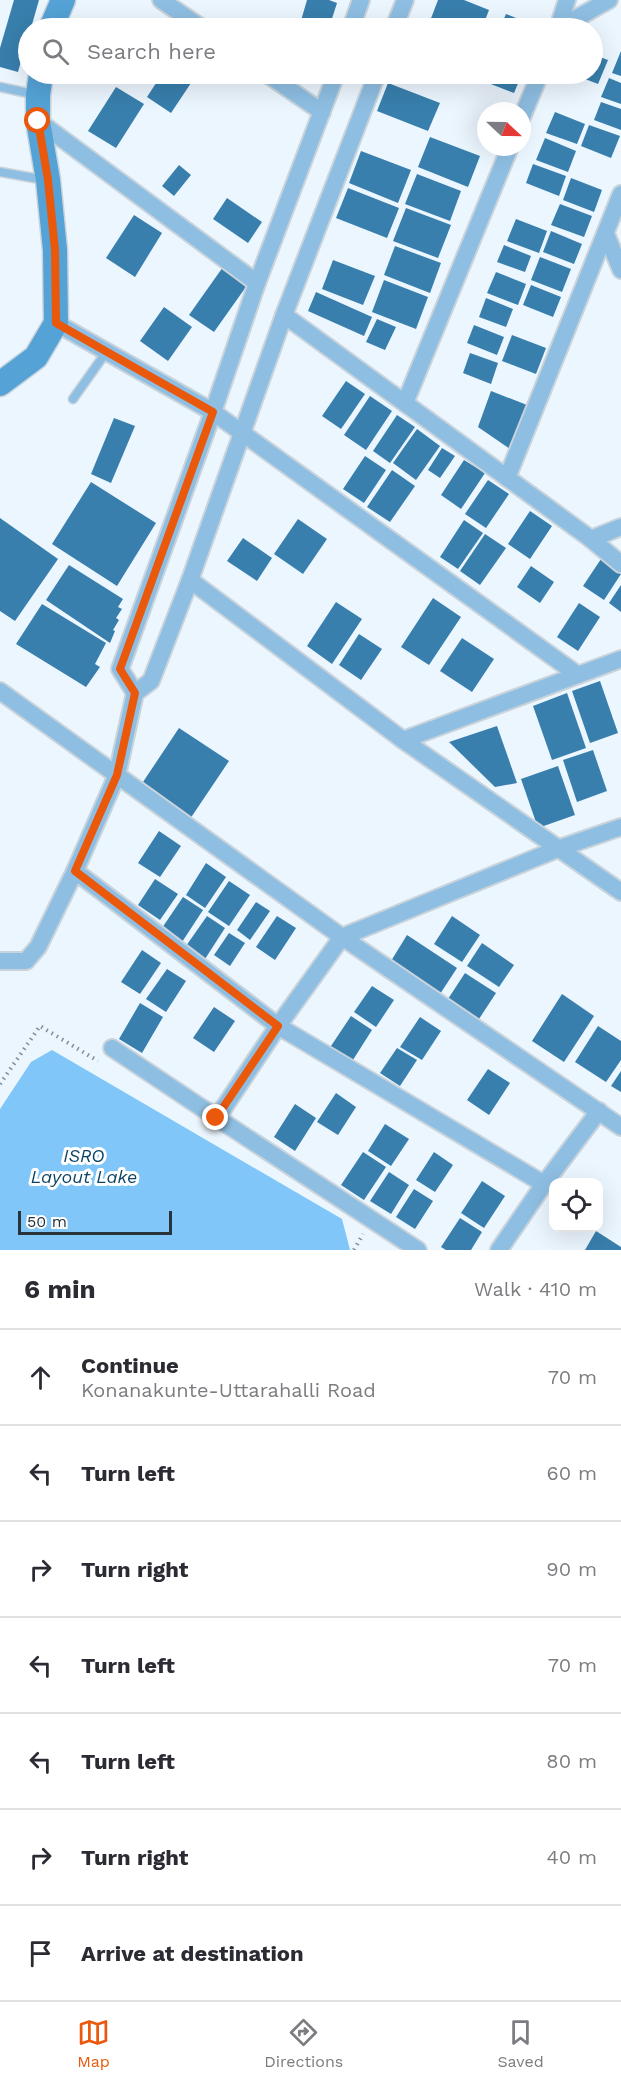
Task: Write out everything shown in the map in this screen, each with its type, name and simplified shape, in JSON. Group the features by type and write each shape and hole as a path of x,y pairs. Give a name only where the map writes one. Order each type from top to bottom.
{"main road":[{"path":"55,18 63,0"},
{"path":"0,384 36,357 56,323 55,250 48,180 38,121 39,84"}],"street":[{"path":"161,0 187,18"},
{"path":"355,18 361,0"},
{"path":"398,18 405,0"},
{"path":"562,18 567,0"},
{"path":"577,18 609,0"},
{"path":"281,84 322,112"},
{"path":"135,693 120,669 257,284 332,84"},
{"path":"0,961 26,961 38,947 75,871 117,775 135,693 151,681 190,580 284,315 373,84"},
{"path":"528,102 536,84"},
{"path":"38,121 257,284"},
{"path":"405,404 506,156"},
{"path":"507,478 621,194"},
{"path":"606,234 621,270"},
{"path":"284,315 591,539 621,564"},
{"path":"56,323 213,412 578,675"},
{"path":"591,539 621,527"},
{"path":"190,580 404,740 621,892"},
{"path":"404,740 621,659"},
{"path":"0,691 342,937 621,1127"},
{"path":"216,1118 342,937 560,848 621,827"},
{"path":"75,871 278,1026 544,1184"},
{"path":"112,1048 418,1250"},
{"path":"499,1250 544,1184 599,1111"}],"lane":[{"path":"0,87 39,84"},
{"path":"0,172 48,180"},
{"path":"73,399 107,351"}],"water":[{"name":"ISRO Layout Lake","path":"52,1050 342,1219 350,1250 0,1250 0,1109 31,1062"}],"building":[{"path":"14,0 39,0 34,18 18,18 18,72 0,67 0,48"},
{"path":"307,0 329,0 337,3 332,18 302,18"},
{"path":"438,0 464,0 489,10 486,18 431,18"},
{"path":"506,14 516,18 504,18"},
{"path":"621,51 621,76 612,73"},
{"path":"603,58 608,60 603,72"},
{"path":"609,78 621,83 621,104 601,97"},
{"path":"155,84 190,84 171,113 147,97"},
{"path":"388,84 440,103 428,131 377,111"},
{"path":"491,84 518,84 514,93"},
{"path":"116,87 144,104 116,148 88,131"},
{"path":"601,102 621,109 621,130 594,120"},
{"path":"555,112 585,124 577,144 546,133"},
{"path":"589,125 620,136 611,158 581,146"},
{"path":"430,137 480,156 468,187 418,167"},
{"path":"545,138 576,151 568,172 536,160"},
{"path":"361,151 411,170 398,203 349,183"},
{"path":"533,164 566,176 559,196 526,183"},
{"path":"179,165 191,175 174,196 162,186"},
{"path":"417,174 461,191 450,221 405,204"},
{"path":"571,178 602,190 594,212 563,200"},
{"path":"348,188 399,208 387,238 336,218"},
{"path":"227,198 262,222 248,243 213,219"},
{"path":"560,204 592,216 584,237 551,225"},
{"path":"406,208 451,225 438,258 393,241"},
{"path":"134,215 162,233 135,277 106,258"},
{"path":"516,219 547,231 539,253 507,241"},
{"path":"551,231 582,244 574,264 543,252"},
{"path":"504,245 531,256 525,272 497,262"},
{"path":"395,246 441,263 430,293 384,275"},
{"path":"540,257 571,269 562,292 531,280"},
{"path":"333,260 375,276 363,305 322,289"},
{"path":"223,267 248,284 214,332 189,315"},
{"path":"496,272 526,284 518,305 487,293"},
{"path":"384,280 428,297 416,329 372,312"},
{"path":"531,285 561,297 553,317 523,305"},
{"path":"316,292 372,317 364,336 308,311"},
{"path":"486,298 513,309 506,327 479,317"},
{"path":"164,307 192,327 168,361 140,341"},
{"path":"377,319 396,327 385,350 366,342"},
{"path":"474,325 504,337 497,355 467,343"},
{"path":"512,335 546,348 536,374 502,361"},
{"path":"470,353 498,363 491,384 463,373"},
{"path":"346,381 365,394 341,429 322,416"},
{"path":"491,391 527,405 510,449 478,427"},
{"path":"370,396 392,411 366,450 344,435"},
{"path":"397,415 415,427 390,463 373,451"},
{"path":"114,418 135,426 111,483 91,474"},
{"path":"417,429 440,446 416,480 393,463"},
{"path":"442,448 455,456 440,478 428,470"},
{"path":"365,456 386,470 364,503 343,489"},
{"path":"464,460 485,473 461,509 441,495"},
{"path":"392,470 415,486 390,522 367,507"},
{"path":"488,480 509,494 486,528 465,514"},
{"path":"91,482 156,523 117,586 52,544"},
{"path":"530,511 552,526 530,559 508,544"},
{"path":"0,518 58,559 15,621 0,611"},
{"path":"298,519 327,539 303,574 274,554"},
{"path":"464,520 483,533 458,569 440,557"},
{"path":"485,534 506,548 480,585 460,571"},
{"path":"243,538 272,558 257,581 227,561"},
{"path":"603,556 621,568 621,574 604,600 583,586"},
{"path":"69,565 123,599 118,607 122,609 116,618 119,620 113,630 115,631 110,643 46,600"},
{"path":"531,566 554,582 540,603 517,587"},
{"path":"621,585 621,612 609,603"},
{"path":"433,598 461,617 429,665 401,647"},
{"path":"336,602 362,619 332,664 307,646"},
{"path":"579,603 600,617 578,651 557,637"},
{"path":"42,604 106,643 95,664 100,667 86,687 16,644"},
{"path":"359,634 382,649 361,680 339,665"},
{"path":"462,638 494,659 472,692 440,671"},
{"path":"600,681 618,733 590,743 572,691"},
{"path":"567,693 586,748 552,760 533,706"},
{"path":"497,726 517,783 495,787 449,742"},
{"path":"179,728 229,761 190,819 141,785"},
{"path":"593,750 607,791 577,802 563,760"},
{"path":"558,766 575,815 538,828 521,779"},
{"path":"159,831 181,846 160,877 138,863"},
{"path":"206,863 226,877 205,908 186,895"},
{"path":"155,879 178,894 160,920 138,905"},
{"path":"229,881 250,895 229,926 208,912"},
{"path":"183,897 203,910 182,942 162,928"},
{"path":"256,902 270,911 250,940 237,930"},
{"path":"207,916 225,928 205,959 186,946"},
{"path":"277,916 296,928 275,960 256,947"},
{"path":"452,916 480,935 462,962 434,944"},
{"path":"229,933 245,943 230,966 214,955"},
{"path":"407,935 457,968 440,994 391,961"},
{"path":"482,943 514,965 499,987 467,966"},
{"path":"142,950 161,963 140,994 121,982"},
{"path":"167,969 186,981 166,1012 146,999"},
{"path":"465,973 496,993 479,1019 448,999"},
{"path":"372,986 394,1000 376,1027 354,1012"},
{"path":"562,994 594,1016 564,1062 532,1041"},
{"path":"140,1003 163,1017 142,1053 119,1039"},
{"path":"214,1007 235,1021 214,1052 193,1038"},
{"path":"351,1016 372,1030 351,1063 329,1049"},
{"path":"420,1017 441,1031 422,1060 400,1047"},
{"path":"598,1026 621,1041 621,1060 606,1082 575,1062"},
{"path":"397,1048 417,1060 400,1086 380,1073"},
{"path":"488,1069 510,1083 489,1115 467,1100"},
{"path":"621,1071 621,1092 611,1086"},
{"path":"336,1093 356,1107 338,1135 317,1122"},
{"path":"295,1104 316,1118 295,1151 274,1137"},
{"path":"385,1124 409,1139 391,1166 368,1151"},
{"path":"363,1152 386,1167 364,1200 341,1185"},
{"path":"434,1152 453,1165 435,1192 416,1180"},
{"path":"389,1172 409,1185 391,1214 370,1201"},
{"path":"482,1181 505,1196 484,1228 461,1213"},
{"path":"414,1189 433,1201 415,1229 396,1217"},
{"path":"460,1218 482,1232 471,1250 446,1250 441,1247"},
{"path":"595,1232 621,1247 621,1250 585,1250"}],"route":[{"path":"38,121 48,180 55,250 56,323 213,412 120,669 135,693 117,775 75,871 278,1026 216,1118"}]}
